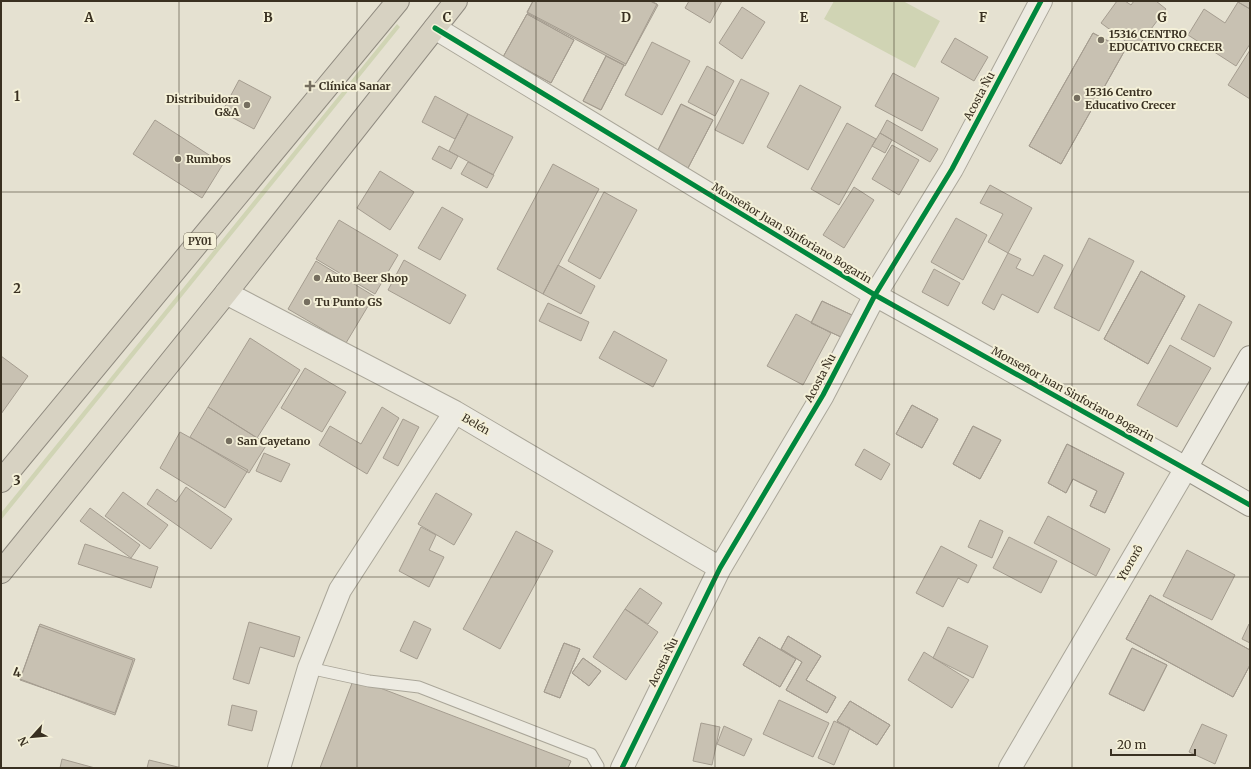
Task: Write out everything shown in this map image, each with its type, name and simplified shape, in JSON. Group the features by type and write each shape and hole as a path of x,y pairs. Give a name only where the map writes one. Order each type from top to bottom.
{"highway":[{"name":"PY01","path":"1,481 398,1"},
{"path":"1,572 226,293 456,1"}],"street":[{"name":"Acosta Ñu","path":"622,768 720,568 823,395 875,295 952,169 1041,1"},
{"name":"Monseñor Juan Sinforiano Bogarin","path":"435,28 875,295 1250,505"},
{"name":"Belén","path":"226,293 455,412 720,568"},
{"name":"Ytororô","path":"1010,768 1250,357"},
{"path":"279,768 309,668 340,590 455,412"}],"lane":[{"path":"309,668 369,681 419,687 591,754 598,766 597,768"}],"green space":[{"path":"834,1 903,1 940,21 915,68 824,19"},
{"path":"397,24 400,27 1,520 1,513"}],"building":[{"path":"533,1 650,1 658,5 625,66 527,13"},
{"path":"533,1 651,1 657,4 626,64 527,12"},
{"path":"689,1 722,1 710,23 685,8"},
{"path":"1117,1 1125,1 1131,5 1134,1 1156,1 1166,9 1136,49 1101,23"},
{"path":"1250,1 1250,9 1238,2"},
{"path":"1238,2 1250,9 1250,44 1236,66 1188,35 1204,9 1225,23"},
{"path":"742,7 765,22 742,59 719,43"},
{"path":"527,14 574,40 551,83 503,57"},
{"path":"527,14 574,40 551,83 503,57"},
{"name":"15316 Centro Educativo Crecer","path":"1093,33 1125,50 1061,164 1029,146"},
{"name":"15316 Centro Educativo Crecer","path":"1093,33 1125,50 1061,164 1029,146"},
{"path":"955,38 988,57 974,81 941,62"},
{"path":"652,42 690,61 662,115 625,95"},
{"path":"1250,50 1250,99 1228,85"},
{"path":"606,56 624,65 601,110 583,101"},
{"path":"606,56 624,65 601,110 583,101"},
{"path":"707,66 734,81 715,116 688,102"},
{"path":"893,73 939,98 922,131 875,106"},
{"path":"741,79 769,93 743,144 715,130"},
{"name":"Distribuidora G&A","path":"239,80 271,97 254,129 222,112"},
{"path":"800,85 841,107 808,170 767,147"},
{"path":"435,96 468,114 455,139 422,122"},
{"path":"681,104 713,120 688,168 657,152"},
{"path":"681,104 713,120 688,168 657,152"},
{"path":"468,114 513,137 493,175 449,151"},
{"name":"Rumbos","path":"155,120 223,164 202,198 133,154"},
{"path":"887,120 938,149 930,162 880,133"},
{"path":"847,123 876,139 839,205 811,189"},
{"path":"880,133 892,140 885,153 872,146"},
{"path":"892,145 919,160 899,195 872,179"},
{"path":"439,146 458,156 451,169 432,159"},
{"path":"468,162 494,175 487,188 461,174"},
{"path":"553,164 599,189 543,294 497,269"},
{"path":"380,171 414,192 390,230 357,208"},
{"path":"990,185 1032,208 1008,253 988,242 1003,214 980,203"},
{"path":"854,187 874,200 844,248 823,235"},
{"path":"604,192 637,210 600,279 568,261"},
{"path":"442,207 463,219 440,260 418,248"},
{"path":"956,218 987,235 963,280 931,262"},
{"path":"339,220 398,255 375,294 316,259"},
{"path":"1089,238 1134,261 1099,331 1054,308"},
{"path":"1008,253 1021,259 1016,268 1033,276 1044,255 1063,265 1038,313 1002,294 994,310 982,303"},
{"path":"404,260 466,295 450,324 388,290"},
{"path":"316,261 374,296 346,343 288,309"},
{"path":"558,265 595,286 581,314 543,294"},
{"path":"934,269 960,283 948,306 922,292"},
{"path":"1141,271 1185,296 1148,364 1104,339"},
{"path":"1141,271 1185,296 1148,364 1104,339"},
{"path":"822,301 854,316 843,338 811,323"},
{"path":"822,301 854,316 843,338 811,323"},
{"path":"548,303 589,322 581,341 539,321"},
{"path":"1199,304 1232,322 1214,357 1181,339"},
{"path":"796,314 831,333 803,385 767,366"},
{"path":"614,331 667,360 653,387 599,358"},
{"path":"250,338 300,370 257,438 208,407"},
{"path":"1170,345 1211,368 1177,427 1137,405"},
{"path":"1,356 28,376 1,414"},
{"path":"305,368 346,392 322,432 281,408"},
{"path":"912,405 938,419 922,448 896,434"},
{"path":"912,405 938,419 922,448 896,434"},
{"name":"San Cayetano","path":"208,407 267,444 249,473 190,437"},
{"path":"382,407 399,418 367,474 319,445 330,426 361,444"},
{"path":"403,419 419,427 398,466 383,458"},
{"path":"973,426 1001,440 980,479 953,464"},
{"path":"973,426 1001,440 980,479 953,464"},
{"path":"180,432 248,470 225,508 160,468"},
{"path":"1067,444 1124,473 1105,513 1090,506 1097,491 1073,479 1066,493 1048,483"},
{"path":"1067,444 1124,473 1105,513 1090,506 1097,491 1073,479 1066,493 1048,483"},
{"path":"864,449 890,464 881,480 855,465"},
{"path":"264,453 290,464 281,482 256,471"},
{"path":"186,487 232,519 211,549 147,504 157,489 176,502"},
{"path":"123,492 168,525 150,549 105,516"},
{"path":"436,493 472,514 454,545 418,524"},
{"path":"90,508 140,545 131,558 80,521"},
{"path":"1048,516 1110,549 1096,576 1034,543"},
{"path":"980,520 1003,531 992,558 968,547"},
{"path":"421,527 436,535 429,550 444,557 429,587 399,571"},
{"path":"516,531 553,551 500,649 463,629"},
{"path":"1009,537 1057,561 1041,593 993,568"},
{"path":"85,544 158,567 151,588 78,564"},
{"path":"941,546 977,565 968,583 958,578 943,607 916,593"},
{"path":"1187,550 1235,575 1212,620 1163,596"},
{"path":"640,588 662,603 648,624 625,609"},
{"path":"1150,595 1250,650 1250,665 1233,697 1126,639"},
{"path":"1150,595 1250,650 1250,665 1233,697 1126,639"},
{"path":"625,609 658,632 626,680 593,657"},
{"path":"414,621 431,629 417,659 400,651"},
{"path":"249,622 300,637 294,657 260,647 249,684 233,679"},
{"path":"40,624 135,659 115,715 20,679"},
{"path":"1250,624 1250,643 1242,639"},
{"path":"39,626 133,660 115,713 20,680"},
{"path":"948,627 988,646 973,678 933,658"},
{"path":"788,636 821,656 806,680 836,697 827,713 786,690 802,662 781,649"},
{"path":"788,636 821,656 806,680 836,697 827,713 786,690 802,662 781,649"},
{"path":"759,637 796,659 780,687 743,665"},
{"path":"759,637 796,659 780,687 743,665"},
{"path":"564,643 580,649 560,698 544,692"},
{"path":"564,643 580,649 560,698 544,692"},
{"path":"1132,648 1167,665 1144,711 1109,694"},
{"path":"1132,648 1167,665 1144,711 1109,694"},
{"path":"924,652 969,680 952,708 908,680"},
{"path":"583,658 601,671 589,686 572,673"},
{"path":"583,658 601,671 589,686 572,673"},
{"path":"354,678 571,761 568,768 320,768"},
{"path":"779,700 829,723 813,757 763,734"},
{"path":"850,701 890,725 877,745 837,721"},
{"path":"850,701 890,725 877,745 837,721"},
{"path":"232,705 257,711 252,731 228,725"},
{"path":"834,721 850,728 834,765 818,758"},
{"path":"701,723 720,727 712,765 693,761"},
{"path":"1202,724 1227,735 1215,764 1189,752"},
{"path":"724,726 752,739 744,756 717,744"},
{"path":"62,759 95,768 60,768"},
{"path":"149,760 182,768 147,768"}],"cycle path":[{"path":"622,768 720,568 823,395 875,295 952,169 1041,1"},
{"path":"435,28 875,295 1250,505"}],"place":[{"name":"15316 CENTRO EDUCATIVO CRECER","path":"1101,40"},
{"name":"Clínica Sanar","path":"310,86"},
{"name":"15316 Centro Educativo Crecer","path":"1077,98"},
{"name":"Distribuidora G&A","path":"247,105"},
{"name":"Rumbos","path":"178,159"},
{"name":"Auto Beer Shop","path":"317,278"},
{"name":"Tu Punto GS","path":"307,302"},
{"name":"San Cayetano","path":"229,441"}]}
